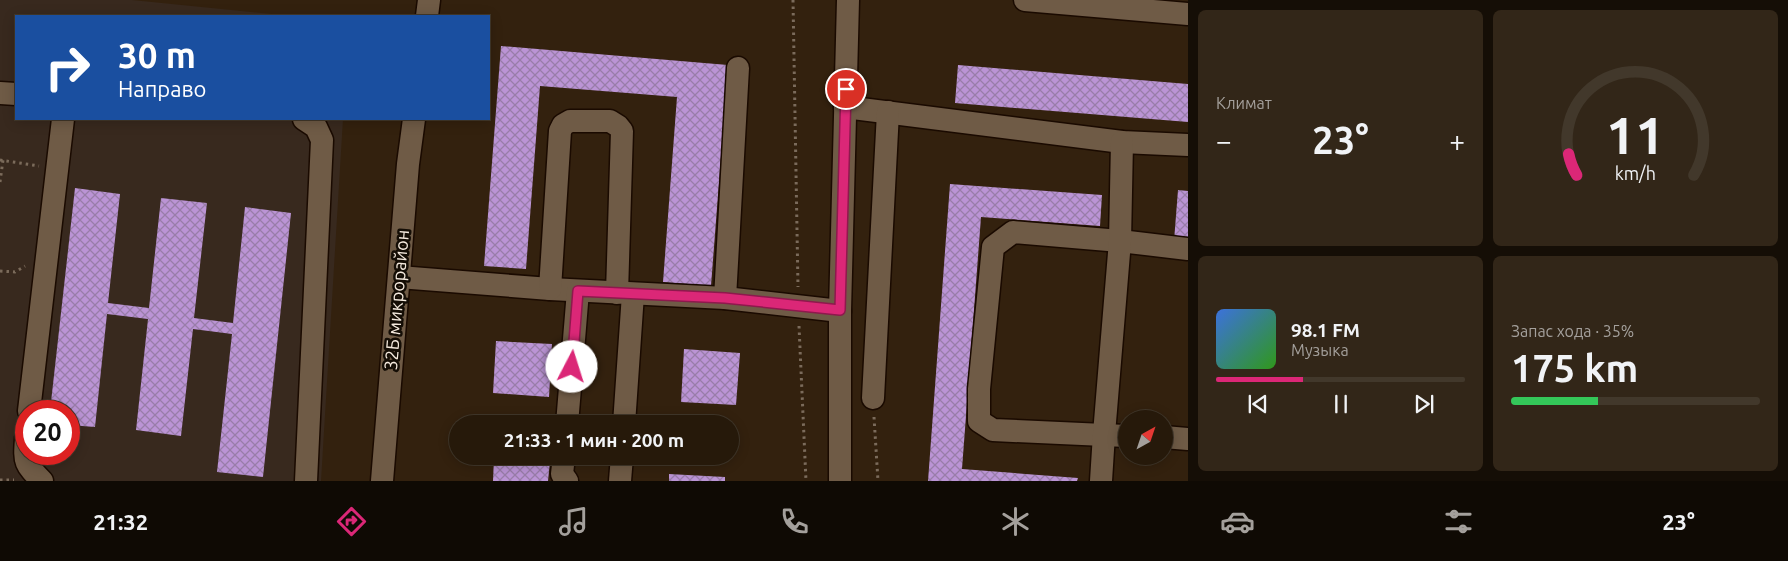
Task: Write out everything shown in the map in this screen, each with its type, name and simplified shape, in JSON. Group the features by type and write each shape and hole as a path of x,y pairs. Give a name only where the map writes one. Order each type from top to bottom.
{"street":[{"path":"427,15 430,0"},
{"path":"840,481 840,310 848,0"},
{"path":"1025,0 1188,14"},
{"path":"725,298 738,68"},
{"path":"0,92 15,94"},
{"path":"845,107 1122,142 1188,145"},
{"path":"873,398 888,112"},
{"path":"30,400 62,120"},
{"path":"306,120 316,127 322,140 306,481"},
{"name":"32Б микрорайон","path":"382,481 408,164 414,120"},
{"path":"550,289 560,131 563,125 570,121 610,121 622,131 625,294 624,415"},
{"path":"1101,481 1120,241 1122,142"},
{"path":"1118,435 993,430 979,421 979,389 993,247 1013,232 1188,249"},
{"path":"399,277 578,291 725,298 840,310"},
{"path":"568,415 578,291"},
{"path":"1173,438 1188,439"},
{"path":"28,465 42,481"},
{"path":"563,465 562,474 567,481"},
{"path":"620,481 621,465"}],"path":[{"path":"793,0 798,306 806,481"},
{"path":"0,182 1,160 57,168"},
{"path":"873,398 878,481"}],"shaded area":[{"path":"0,0 132,0 282,15 15,15 15,120 343,120 321,481 0,481"}],"building":[{"path":"501,46 728,65 711,286 663,282 677,97 540,86 526,269 484,266"},
{"path":"958,65 1188,84 1188,122 955,103"},
{"path":"950,184 1102,195 1100,226 981,217 962,469 1078,478 1077,481 928,481"},
{"path":"75,188 120,194 108,303 149,308 161,198 207,203 194,318 233,323 245,207 291,213 263,477 217,472 232,334 193,329 181,436 136,430 148,319 107,314 95,427 80,426 80,400 51,400"},
{"path":"1178,190 1188,191 1188,242 1174,241"},
{"path":"496,341 552,344 549,397 493,393"},
{"path":"684,349 740,353 736,405 681,402"},
{"path":"494,465 550,465 548,481 493,481"},
{"path":"669,474 725,477 725,481 669,481"}],"route":[{"path":"572,367 578,291 725,298 840,310 846,89"}]}
